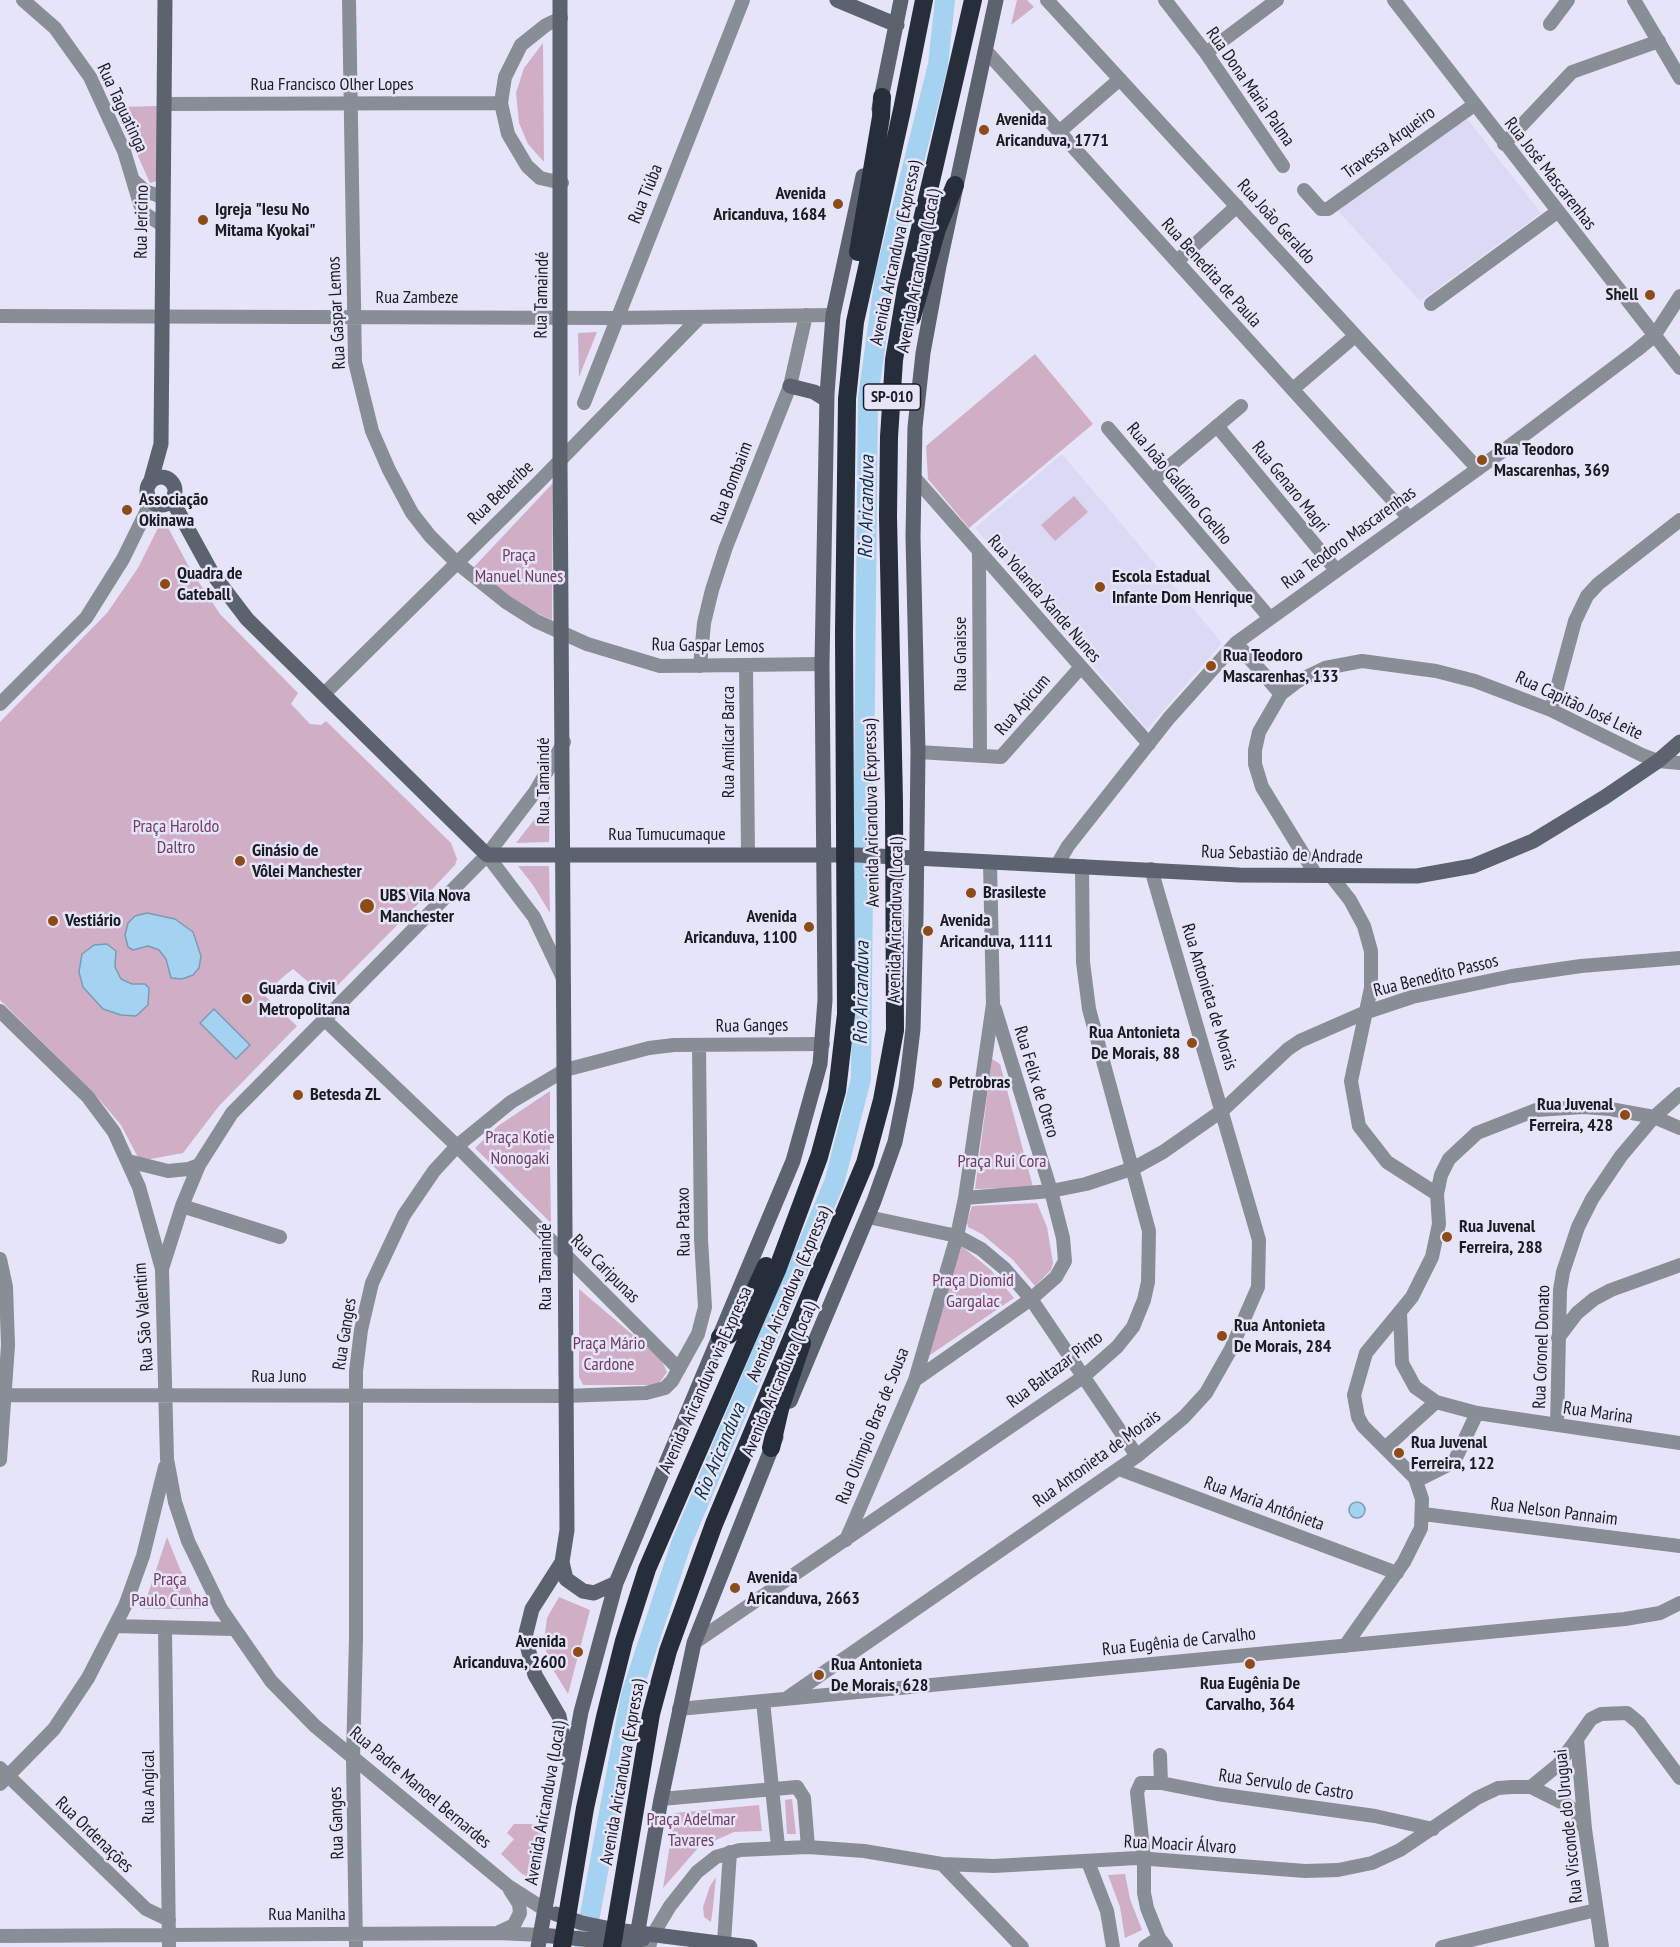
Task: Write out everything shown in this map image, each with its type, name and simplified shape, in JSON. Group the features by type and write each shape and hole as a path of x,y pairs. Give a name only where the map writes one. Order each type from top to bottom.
{"highway":[{"name":"Avenida Aricanduva (Expressa)","path":"852,855 844,474 855,322 909,79 924,0"},
{"name":"Avenida Aricanduva (Expressa)","path":"609,1938 651,1714 668,1651 714,1524 816,1285 865,1163 882,1100 895,1030 889,856 889,437 894,360 906,289 969,1"},
{"path":"855,322 856,267 881,117 882,97"},
{"path":"889,437 905,343 922,277 937,229 955,185"},
{"name":"Avenida Aricanduva via Expressa","path":"571,1933 585,1808 624,1641 647,1569 777,1270 829,1124 842,1064 852,855"},
{"path":"720,1337 729,1335 739,1324 812,1176"},
{"path":"771,1448 780,1408 807,1325 816,1285"}],"street":[{"name":"Rua Taguatinga","path":"23,0 55,28 90,77 113,123 134,181 136,195 146,214 161,224"},
{"name":"Rua Jericino","path":"151,480 160,444 165,0"},
{"name":"Rua Gaspar Lemos","path":"349,0 353,316 359,384 380,451 412,513 456,562 506,602 563,634 642,663 660,666 822,664"},
{"name":"Rua Tamaindé","path":"560,0 562,183 560,460 564,742 564,1255 567,1530 562,1562"},
{"name":"Rua Tiúba","path":"584,403 743,0"},
{"path":"837,0 897,25"},
{"name":"Avenida Aricanduva (Local)","path":"540,1941 581,1712 616,1583 794,1161 813,1095 823,1044 822,664 827,400 833,315 902,0"},
{"name":"Avenida Aricanduva (Local)","path":"642,1941 661,1799 694,1643 771,1448 868,1217 895,1142 906,1087 914,1029 918,752 915,426 923,353 955,185 987,52 996,0"},
{"name":"Rua João Geraldo","path":"1047,0 1478,469"},
{"name":"Rua Dona Maria Palma","path":"1165,0 1206,53 1283,166"},
{"path":"1206,53 1277,0"},
{"name":"Rua José Mascarenhas","path":"1394,0 1680,368"},
{"path":"1550,24 1568,0"},
{"path":"1637,3 1680,78"},
{"path":"561,18 540,29 521,45 505,78 501,103 508,134 527,166 540,178 562,183"},
{"path":"1504,144 1572,72 1659,41"},
{"name":"Rua Benedita de Paula","path":"987,52 1409,518"},
{"path":"1059,132 1120,80"},
{"name":"Rua Francisco Olher Lopes","path":"164,104 501,103"},
{"name":"Travessa Arqueiro","path":"1304,190 1325,210 1474,105"},
{"name":"Rua Taguatinga","path":"134,181 145,191 162,197"},
{"path":"1177,261 1238,206"},
{"path":"1431,304 1557,212"},
{"name":"Rua Teodoro Mascarenhas","path":"1056,865 1149,744 1236,643 1269,617 1478,469 1654,336 1680,296"},
{"name":"Rua Bombaim","path":"700,666 704,623 726,547 790,386 806,315"},
{"name":"Rua Zambeze","path":"0,316 161,318 561,316 616,318 833,315"},
{"name":"Rua Beberibe","path":"325,693 560,460 700,317"},
{"path":"1293,389 1355,336"},
{"path":"790,386 814,392 827,400"},
{"path":"1153,480 1241,405"},
{"name":"Rua Genaro Magri","path":"1218,426 1336,570"},
{"name":"Rua João Galdino Coelho","path":"1108,429 1269,617"},
{"name":"Rua Jericino","path":"160,444 169,479"},
{"path":"160,476 169,479 176,491 172,500 164,505 152,502 147,493 151,480 160,476"},
{"name":"Rua Yolanda Xande Nunes","path":"914,477 1149,744"},
{"path":"172,500 198,549 224,590 247,618 487,855 534,917 565,981"},
{"path":"2,697 86,618 123,559 152,502"},
{"path":"1551,710 1575,621 1587,596 1598,584 1680,520"},
{"name":"Rua Gnaisse","path":"979,552 980,755"},
{"path":"1236,643 1281,694"},
{"name":"Rua Capitão José Leite","path":"1316,875 1262,787 1255,764 1259,732 1281,694 1317,671 1342,663 1362,662 1436,671 1465,678 1551,710 1658,761 1679,764"},
{"name":"Rua Amílcar Barca","path":"746,665 748,855"},
{"name":"Rua Apicum","path":"918,752 998,758 1080,668"},
{"path":"162,1269 182,1206 199,1165 232,1113 487,855 535,792 564,742"},
{"name":"Rua Sebastião de Andrade","path":"852,855 1239,874 1417,876 1473,866 1533,841 1658,761 1680,742"},
{"name":"Rua Tumucumaque","path":"487,855 852,855"},
{"name":"Rua Olimpio Bras de Sousa","path":"846,1540 915,1380 957,1236 965,1198 993,1004 990,863"},
{"name":"Rua Baltazar Pinto","path":"694,1643 1083,1377 1117,1347 1132,1327 1144,1300 1150,1258 1149,1231 1134,1167 1089,1009 1083,962 1082,866"},
{"name":"Rua Antonieta de Morais","path":"787,1698 1137,1456 1184,1417 1206,1393 1231,1349 1258,1287 1260,1255 1256,1223 1151,869"},
{"path":"1331,876 1350,900 1364,927 1371,951 1371,988 1351,1081 1359,1126 1387,1162 1437,1194"},
{"name":"Rua Benedito Passos","path":"965,1198 1051,1191 1086,1184 1134,1167 1163,1152 1224,1110 1288,1049 1300,1041 1364,1013 1412,998 1512,976 1581,966 1680,958"},
{"name":"Rua Felix de Otero","path":"993,1004 1051,1191 1063,1238 1065,1262 1056,1277 1031,1299"},
{"name":"Rua São Valentim","path":"2,1016 88,1097 114,1132 128,1161 152,1228 162,1269 167,1459"},
{"name":"Rua Caripunas","path":"324,1019 457,1146 680,1369"},
{"name":"Rua Ganges","path":"356,1940 353,1759 356,1638 356,1395 361,1330 372,1283 380,1262 419,1190 457,1146 511,1102 565,1070 649,1048 699,1045 823,1044"},
{"name":"Rua Pataxo","path":"665,1388 680,1369 702,1324 705,1306 701,1239 699,1045"},
{"name":"Rua Coronel Donato","path":"1557,1425 1558,1338 1563,1272 1578,1227 1592,1199 1622,1156 1654,1117 1680,1094"},
{"path":"1345,1646 1397,1573 1421,1528 1423,1514 1416,1481 1376,1441 1358,1417 1354,1395 1366,1353 1412,1297 1432,1257 1439,1224 1437,1194 1441,1175 1449,1159 1464,1143 1496,1124 1536,1110 1610,1109 1654,1117 1680,1128"},
{"path":"128,1161 168,1171 199,1165"},
{"path":"182,1206 280,1237"},
{"path":"868,1217 957,1236 981,1249 1005,1269 1031,1299 1137,1456"},
{"path":"152,1228 178,1223"},
{"path":"0,1259 6,1287 0,1460"},
{"path":"1558,1338 1577,1313 1594,1299 1611,1290 1680,1266"},
{"path":"915,1380 1031,1299"},
{"name":"Rua Marina","path":"1400,1312 1402,1363 1415,1387 1436,1402 1477,1413 1680,1443"},
{"name":"Rua Juno","path":"3,1395 566,1396 646,1392 665,1388"},
{"path":"1385,1448 1436,1402"},
{"path":"1416,1481 1454,1461 1477,1413"},
{"path":"115,1626 233,1629 188,1541 176,1502 167,1459"},
{"path":"3,1776 70,1709 115,1626 144,1556 167,1459"},
{"name":"Rua Maria Antônieta","path":"1119,1469 1397,1573"},
{"name":"Rua Nelson Pannaim","path":"1423,1514 1680,1546"},
{"path":"562,1562 566,1579 583,1591 594,1593 616,1583"},
{"path":"562,1562 532,1609 525,1637 535,1675 559,1716 570,1771"},
{"name":"Rua Eugênia de Carvalho","path":"679,1709 1643,1617 1680,1603"},
{"name":"Rua Angical","path":"165,1628 169,1941"},
{"name":"Rua Padre Manoel Bernardes","path":"233,1629 272,1682 353,1759 508,1886 547,1911 571,1933 642,1941 724,1942 750,1947"},
{"path":"763,1701 778,1846"},
{"name":"Rua Visconde do Uruguai","path":"1602,1947 1586,1829 1577,1739 1591,1719 1601,1714 1627,1713 1639,1723 1680,1778"},
{"path":"1531,1787 1558,1765 1577,1739"},
{"path":"1145,1947 1162,1943 1147,1908 1138,1786 1146,1782 1161,1783 1160,1755"},
{"name":"Rua Ordenações","path":"3,1776 146,1909 169,1920"},
{"name":"Rua Servulo de Castro","path":"1161,1783 1217,1794 1293,1802 1433,1829"},
{"path":"642,1941 697,1872 730,1852 778,1846 808,1847 802,1792 795,1786 661,1799"},
{"name":"Rua Moacir Álvaro","path":"808,1847 864,1851 942,1864 994,1866 1144,1858 1305,1871 1338,1870 1372,1863 1400,1850 1488,1792 1498,1788 1531,1787 1575,1811 1586,1829"},
{"path":"724,1942 730,1852"},
{"path":"1088,1862 1107,1911 1113,1947"},
{"path":"942,1864 1022,1947"},
{"path":"498,1933 514,1925 520,1912 519,1904 508,1886"},
{"path":"1442,1947 1596,1910"},
{"name":"Rua Manilha","path":"0,1936 169,1941 356,1940 498,1933 540,1941 571,1933"}],"shaded area":[{"path":"1465,116 1541,213 1420,301 1338,211"},
{"name":"Escola Estadual Infante Dom Henrique","path":"1062,454 1222,643 1147,729 975,528"},
{"path":"147,913 175,919 193,932 201,956 199,968 193,975 182,979 171,978 166,959 159,950 148,946 133,950 128,947 125,935 128,923 135,916"},
{"path":"107,944 116,951 115,967 121,979 132,984 145,984 149,988 148,1005 136,1016 121,1015 103,1009 83,987 79,972 82,954 94,945"},
{"path":"214,1009 250,1045 236,1059 200,1023"},
{"path":"1357,1502 1363,1504 1365,1510 1363,1516 1357,1518 1351,1516 1349,1510 1351,1504"}],"green space":[{"path":"1017,0 1027,0 1034,7 1011,25"},
{"path":"543,43 544,162 528,144 519,123 516,93 524,68"},
{"path":"158,106 157,181 150,183 116,107"},
{"path":"597,332 579,377 578,333"},
{"path":"1035,354 1093,424 969,528 928,479 926,446"},
{"name":"Praça Manuel Nunes","path":"553,483 552,620 509,600 472,569"},
{"path":"1074,496 1088,512 1055,541 1041,525"},
{"name":"Praça Haroldo Daltro","path":"163,518 190,569 220,614 298,693 291,704 310,724 321,725 326,721 451,843 457,859 455,865 423,899 326,997 293,969 264,995 297,1026 219,1106 183,1153 140,1161 121,1125 99,1099 0,1000 0,722 107,613 138,568"},
{"path":"550,795 549,842 516,843 537,816"},
{"path":"518,866 549,866 550,913 533,885"},
{"name":"Praça Rui Cora","path":"992,1059 1000,1064 1033,1187 975,1189"},
{"name":"Praça Kotie Nonogaki","path":"550,1091 551,1223 475,1148 498,1126"},
{"name":"Praça Diomid Gargalac","path":"1037,1203 1047,1227 1053,1263 1051,1270 1035,1286 1013,1260 982,1234 968,1227 967,1222 972,1206"},
{"name":"Praça Diomid Gargalac","path":"959,1244 991,1270 1014,1298 930,1355 928,1353"},
{"name":"Praça Mário Cardone","path":"579,1289 661,1359 667,1372 658,1385 583,1385 579,1377"},
{"name":"Praça Paulo Cunha","path":"167,1537 180,1569 200,1609 143,1609"},
{"path":"559,1597 590,1610 568,1694 549,1663 544,1642 547,1618"},
{"name":"Praça Adelmar Tavares","path":"792,1799 796,1834 787,1834 785,1800"},
{"name":"Praça Adelmar Tavares","path":"759,1805 762,1831 734,1832 698,1848 663,1888 675,1813"},
{"path":"514,1824 547,1824 540,1875 533,1879 522,1874 501,1854 514,1839 507,1833"},
{"path":"1125,1874 1130,1899 1142,1930 1125,1938 1120,1907 1108,1875"},
{"name":"Praça Adelmar Tavares","path":"716,1877 711,1922 704,1917 703,1907 710,1886"}],"waterway":[{"name":"Rio Aricanduva","path":"584,1947 631,1695 681,1544 834,1183 861,1079 868,398 885,276 938,65 945,0"}],"place":[{"name":"Avenida Aricanduva, 1771","path":"984,130"},
{"name":"Avenida Aricanduva, 1684","path":"838,204"},
{"name":"Igreja \"Iesu No Mitama Kyokai\"","path":"203,220"},
{"name":"Shell","path":"1650,295"},
{"name":"Rua Teodoro Mascarenhas, 369","path":"1482,460"},
{"name":"Associação Okinawa","path":"127,510"},
{"name":"Quadra de Gateball","path":"165,584"},
{"name":"Escola Estadual Infante Dom Henrique","path":"1100,587"},
{"name":"Rua Teodoro Mascarenhas, 133","path":"1211,666"},
{"name":"Ginásio de Vôlei Manchester","path":"240,861"},
{"name":"Brasileste","path":"971,893"},
{"name":"UBS Vila Nova Manchester","path":"367,906"},
{"name":"Vestiário","path":"53,921"},
{"name":"Avenida Aricanduva, 1100","path":"809,927"},
{"name":"Avenida Aricanduva, 1111","path":"928,931"},
{"name":"Guarda Civil Metropolitana","path":"247,999"},
{"name":"Rua Antonieta De Morais, 88","path":"1192,1043"},
{"name":"Petrobras","path":"937,1083"},
{"name":"Betesda ZL","path":"298,1095"},
{"name":"Rua Juvenal Ferreira, 428","path":"1625,1115"},
{"name":"Rua Juvenal Ferreira, 288","path":"1447,1237"},
{"name":"Rua Antonieta De Morais, 284","path":"1222,1336"},
{"name":"Rua Juvenal Ferreira, 122","path":"1399,1453"},
{"name":"Avenida Aricanduva, 2663","path":"735,1588"},
{"name":"Avenida Aricanduva, 2600","path":"578,1652"},
{"name":"Rua Eugênia De Carvalho, 364","path":"1250,1664"},
{"name":"Rua Antonieta De Morais, 628","path":"819,1675"}]}
